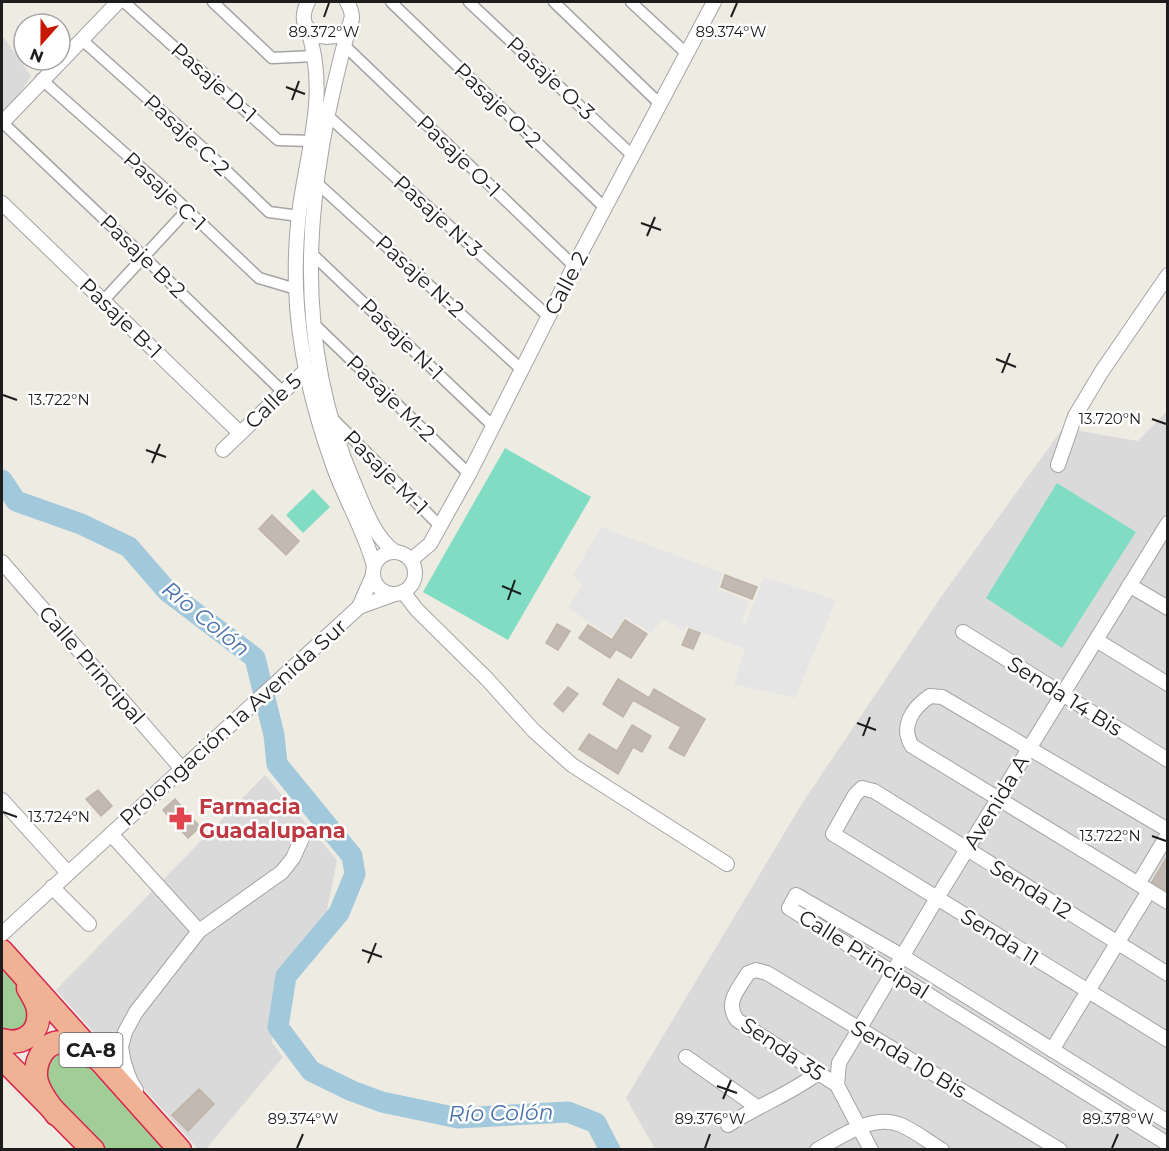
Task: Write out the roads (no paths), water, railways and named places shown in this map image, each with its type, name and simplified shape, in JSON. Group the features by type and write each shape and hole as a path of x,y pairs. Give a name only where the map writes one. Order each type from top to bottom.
{"highway":[{"name":"CA-8","path":"2,951 180,1149"},
{"path":"2,1040 14,1042 27,1039 37,1023 36,1002 19,971"},
{"path":"56,1114 40,1090 36,1078 37,1062 43,1051 54,1043 66,1043 104,1065"},
{"path":"2,1058 93,1149"}],"street":[{"path":"2,123 118,2"},
{"name":"Pasaje D-1","path":"124,2 278,140 313,141"},
{"path":"213,2 272,58 315,56"},
{"path":"296,2 306,14 318,36 326,38 334,38 342,34 350,8"},
{"name":"Pasaje O-2","path":"391,2 605,208"},
{"name":"Pasaje O-3","path":"469,2 632,155"},
{"path":"555,2 659,104"},
{"path":"631,2 686,53"},
{"name":"Calle 2","path":"411,560 430,544 469,474 548,316 714,2"},
{"path":"350,8 344,45 327,115 312,212 310,252 312,323 324,392 344,459 359,494 386,545 394,551"},
{"path":"306,14 315,56 318,98 313,141 299,216 296,289 312,396 333,466 369,548 375,583 380,589 399,593 487,679 534,731 572,765 727,864"},
{"name":"Pasaje C-2","path":"81,39 204,149 269,212 299,216"},
{"name":"Pasaje O-1","path":"344,45 574,266"},
{"name":"Pasaje C-1","path":"41,80 187,210 259,278 296,289"},
{"name":"Pasaje N-3","path":"327,115 548,316"},
{"name":"Pasaje B-2","path":"2,123 283,392"},
{"name":"Pasaje N-2","path":"317,183 522,370"},
{"name":"Pasaje B-1","path":"2,203 240,433"},
{"path":"103,301 187,210"},
{"name":"Pasaje N-1","path":"310,252 493,426"},
{"path":"1058,465 1075,416 1102,371 1167,275"},
{"name":"Pasaje M-2","path":"312,323 469,474"},
{"name":"Calle 5","path":"223,450 307,369"},
{"name":"Pasaje M-1","path":"331,417 440,526"},
{"name":"Avenida A","path":"837,1085 839,1063 858,1029 1129,585 1166,531"},
{"path":"373,571 381,555 394,551 401,552 411,560 416,574 410,588 399,593"},
{"name":"Calle Principal","path":"2,562 182,769"},
{"name":"Prolongación 1a Avenida Sur","path":"359,607 373,571"},
{"path":"1129,585 1167,608"},
{"name":"Prolongación 1a Avenida Sur","path":"2,934 359,607 399,593"},
{"name":"Senda 14 Bis","path":"963,632 1167,760"},
{"path":"1096,640 1167,684"},
{"path":"1052,1050 1118,943 1144,887 1167,832 1030,747 942,698 930,696 921,702 906,725 906,736 912,746 1144,887 1167,902"},
{"name":"Senda 11","path":"862,788 855,795 833,834 1167,1040"},
{"name":"Senda 12","path":"862,788 874,791 1167,974"},
{"path":"2,800 68,873"},
{"path":"111,834 199,931"},
{"path":"158,1125 130,1080 121,1047 125,1032 136,1012 199,931 282,872 293,858 303,836"},
{"path":"52,887 89,924"},
{"name":"Calle Principal","path":"1167,1122 902,956 796,894 789,908 894,971 1167,1143"},
{"name":"Senda 35","path":"756,970 748,973 731,1003 731,1012 737,1020 837,1085"},
{"name":"Senda 10 Bis","path":"756,970 767,973 1060,1149"},
{"path":"686,1057 756,1107"},
{"path":"728,1125 756,1107 803,1084 818,1073"},
{"path":"837,1085 871,1149"},
{"path":"817,1149 859,1127 887,1122 900,1124 942,1149"}],"waterway":[{"name":"Río Colón","path":"2,480 16,501 81,524 129,547 168,592 255,658 274,735 277,764 352,856 355,874 339,913 286,976 278,1027 311,1071 352,1091 382,1102 458,1118 568,1112 596,1123 610,1150"}],"place":[{"name":"Farmacia Guadalupana","path":"181,818"}]}
